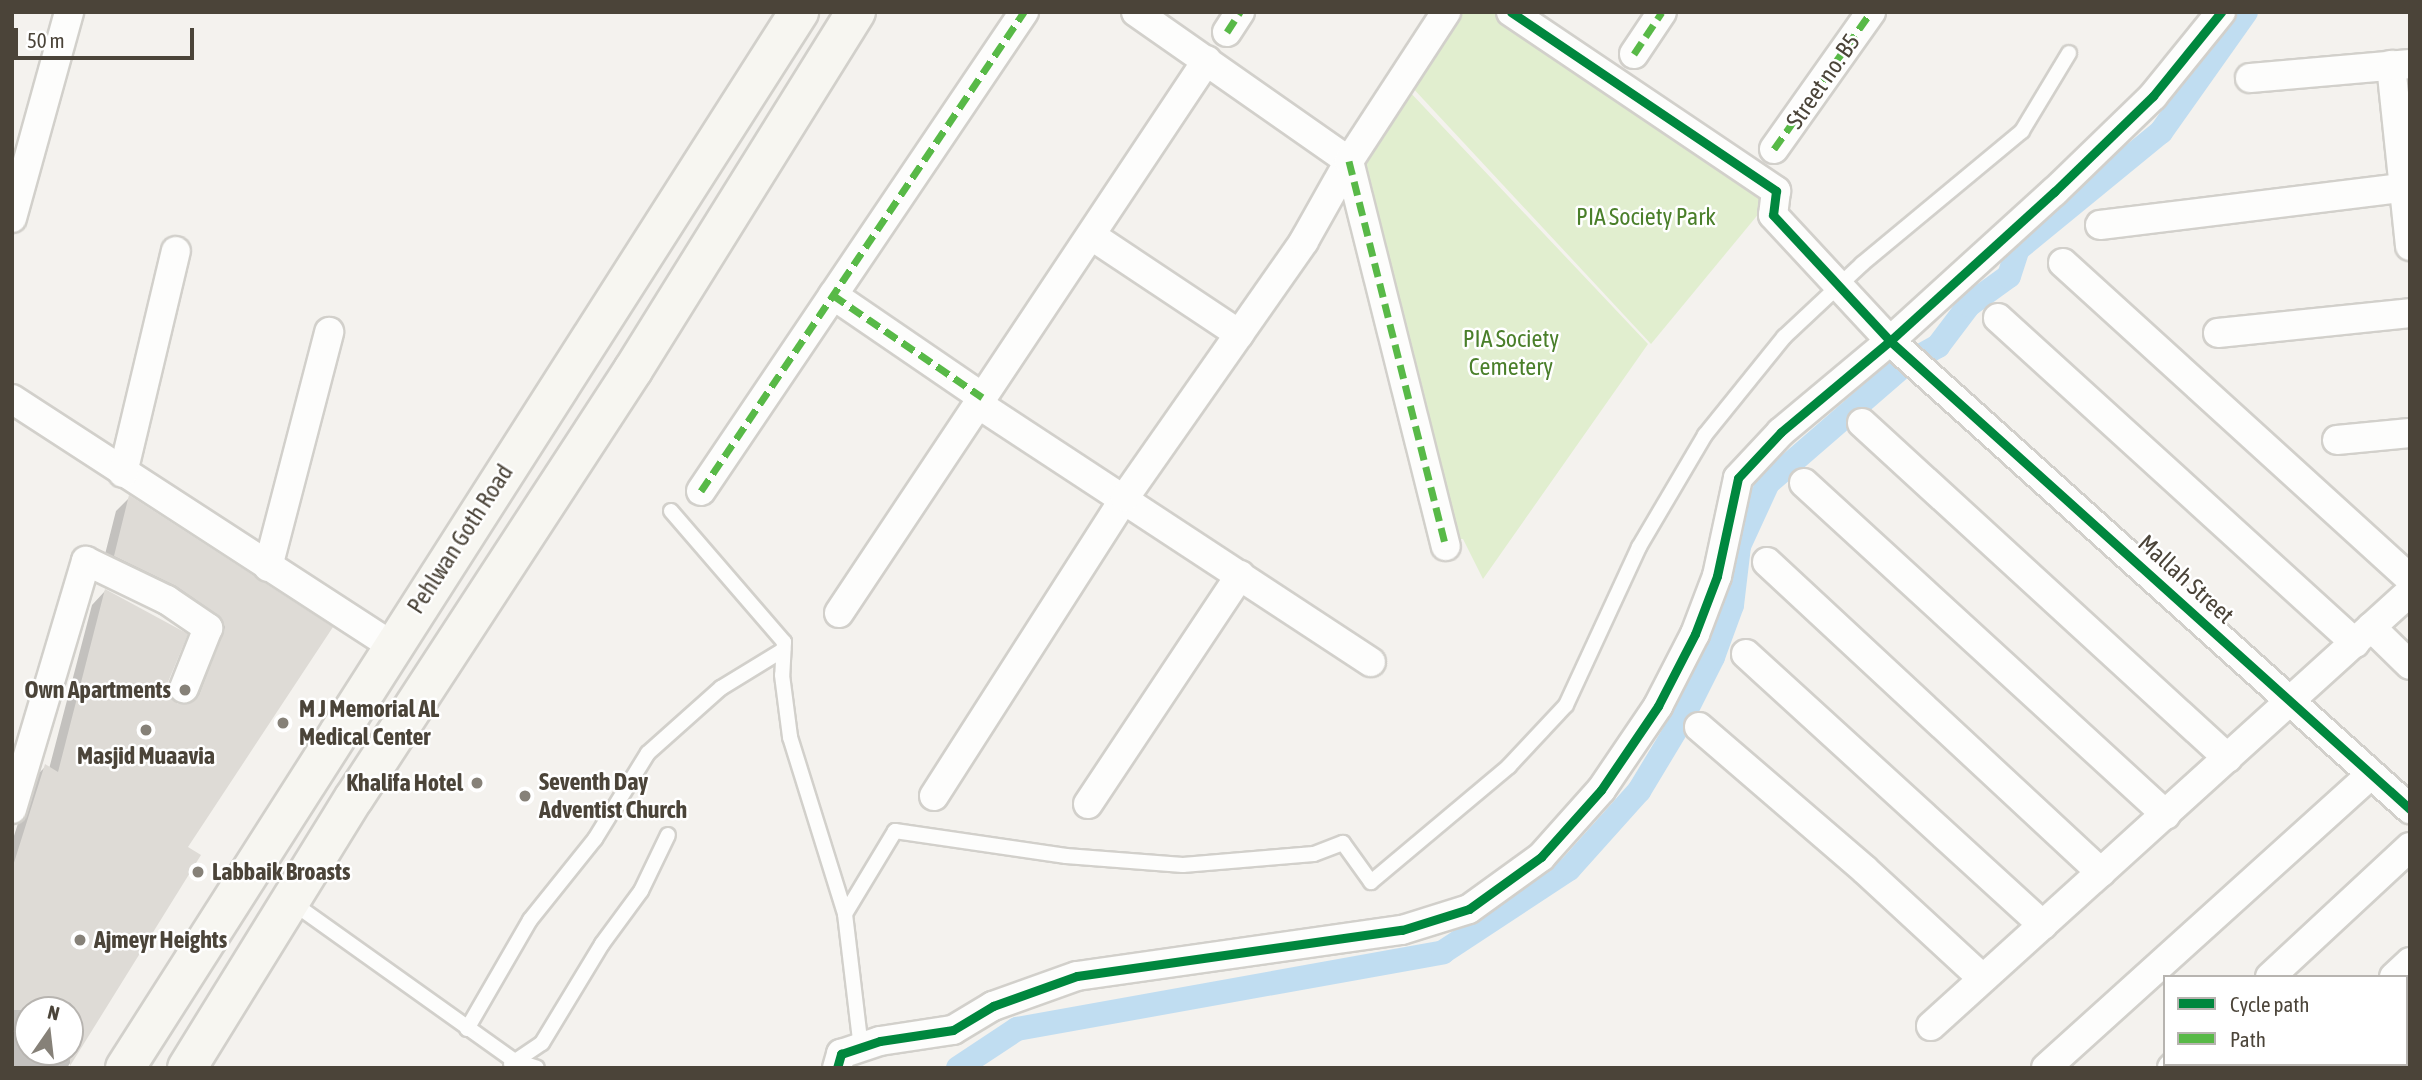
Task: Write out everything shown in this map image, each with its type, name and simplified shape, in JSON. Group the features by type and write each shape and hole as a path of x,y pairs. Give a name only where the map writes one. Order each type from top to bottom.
{"main road":[{"path":"193,1064 262,946 292,903 411,710 633,370 856,12"},
{"path":"794,20 827,55"},
{"name":"Pehlwan Goth Road","path":"125,1068 391,645 794,20"},
{"path":"370,680 411,710"},
{"path":"219,919 262,946"}],"street":[{"path":"12,218 69,12"},
{"path":"701,491 1024,12"},
{"path":"1136,12 1208,60 1349,162 1446,546"},
{"path":"934,796 1125,497 1304,241 1349,162 1446,12"},
{"name":"Mallah Street","path":"1511,12 1776,191 1773,215 1897,347 2410,809"},
{"path":"1634,54 1662,12"},
{"name":"Street no. B5","path":"1774,149 1871,12"},
{"path":"837,1068 841,1054 953,1030 993,1006 1077,976 1389,932 1469,909 1541,857 1601,790 1658,706 1695,634 1717,576 1738,478 1781,432 1897,347 2153,96 2221,12"},
{"path":"839,613 1208,60"},
{"path":"2250,78 2401,64 2410,246"},
{"path":"2100,225 2407,188"},
{"path":"1092,236 1239,334"},
{"path":"122,473 176,251"},
{"path":"2063,263 2410,579"},
{"path":"833,295 980,401 1371,662"},
{"path":"2218,333 2410,313"},
{"path":"1998,318 2363,635 2410,665"},
{"path":"268,567 329,332"},
{"path":"12,400 391,645"},
{"path":"1861,423 2228,758"},
{"path":"2337,440 2410,433"},
{"path":"1804,483 2166,814"},
{"path":"12,809 86,561 167,600 208,628 184,688"},
{"path":"1768,562 2101,872"},
{"path":"1088,804 1240,575"},
{"path":"1931,1026 1981,977 2043,925 2410,592"},
{"path":"1746,654 2043,925"},
{"path":"1699,727 1866,870 1981,977"},
{"path":"2046,1068 2371,774"},
{"path":"2272,975 2410,847"},
{"path":"2396,975 2410,962"}],"lane":[{"path":"845,914 895,831 1066,856 1183,865 1314,854 1343,843 1371,882 1509,766 1566,705 1639,547 1705,435 1784,337 1840,285 2022,131 2069,53"},
{"path":"671,511 783,642 790,737 845,914 860,1048"},
{"path":"467,1029 530,920 595,839 648,753 721,688 783,650"},
{"path":"510,1064 542,1043 602,944 641,891 668,835"},
{"path":"292,903 467,1029 510,1064 537,1068"}],"green space":[{"name":"PIA Society Park","path":"1459,12 1495,12 1770,200 1651,344 1410,85"},
{"name":"PIA Society Cemetery","path":"1408,90 1648,344 1483,579 1463,539 1453,539 1350,160"}],"building":[{"path":"129,495 333,627 188,847 201,855 84,1043 84,996 14,996 12,1010 12,869 45,764 58,772 105,589 188,634 168,682 171,698 178,704 194,701 199,695 225,627 218,615 176,586 114,556"}],"waterway":[{"path":"958,1068 1017,1029 1443,952 1569,869 1639,791 1680,723 1713,657 1732,605 1739,546 1768,483 1904,365 1938,346 1969,305 2009,276 2018,249 2161,132 2246,12"}],"marked path":[{"path":"701,491 1024,12"},
{"path":"1227,32 1240,12"},
{"path":"1634,54 1662,12"},
{"path":"1774,149 1871,12"},
{"path":"1349,161 1446,546"},
{"path":"833,295 982,397"}],"cycle path":[{"path":"1511,12 1776,191 1773,215 1890,341 2410,809"},
{"path":"837,1068 841,1054 880,1041 953,1030 993,1006 1077,976 1402,930 1469,909 1541,857 1601,790 1658,706 1695,634 1717,576 1738,478 1781,432 1890,341 2054,192 2153,96 2221,12"}],"place":[{"name":"Own Apartments","path":"185,690"},
{"name":"M J Memorial AL Medical Center","path":"283,723"},
{"name":"Masjid Muaavia","path":"146,730"},
{"name":"Khalifa Hotel","path":"477,783"},
{"name":"Seventh Day Adventist Church","path":"525,796"},
{"name":"Labbaik Broasts","path":"198,872"},
{"name":"Ajmeyr Heights","path":"80,940"}]}
